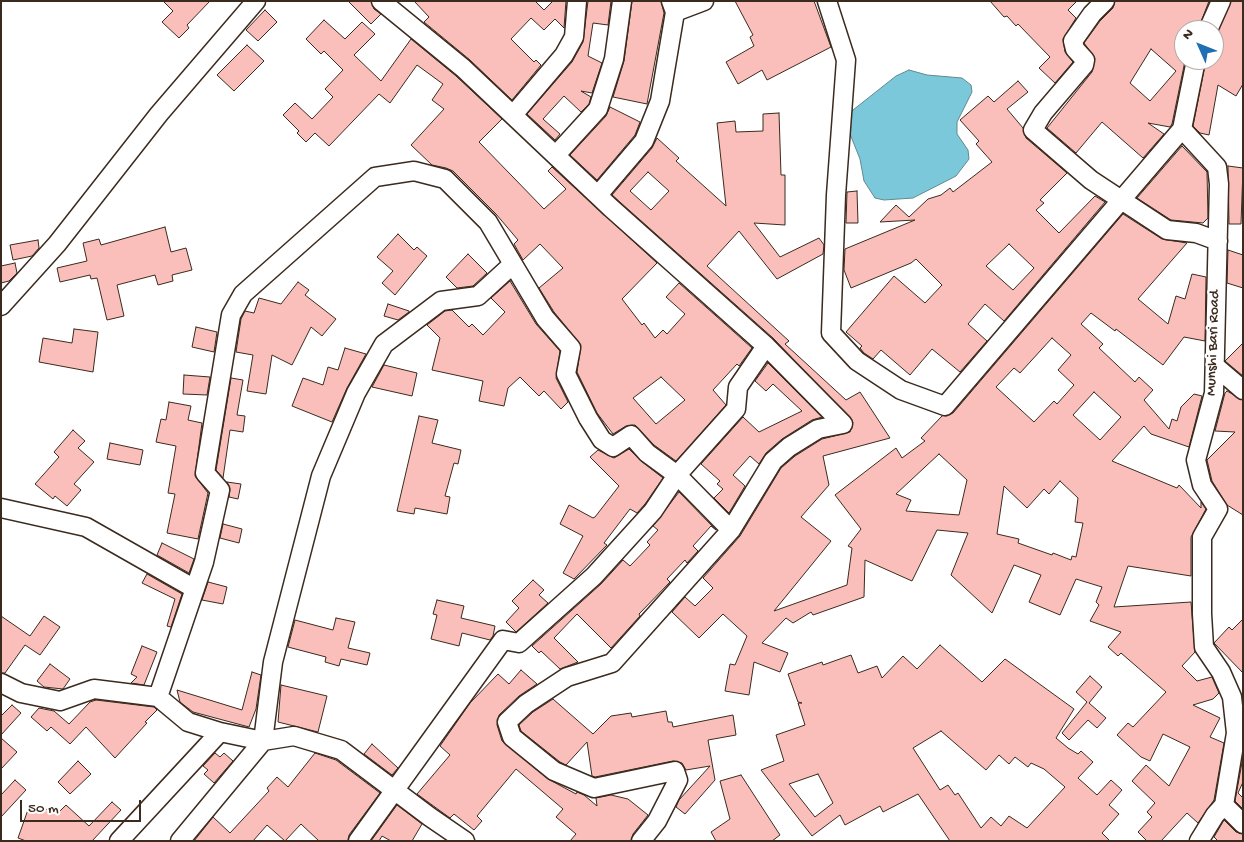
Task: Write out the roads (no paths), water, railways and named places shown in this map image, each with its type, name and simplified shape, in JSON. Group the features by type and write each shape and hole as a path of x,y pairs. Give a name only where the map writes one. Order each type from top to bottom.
{"street":[{"path":"1,306 58,244 158,114 256,1"},
{"path":"381,1 463,68 598,195 766,346 843,424 818,429 789,447 773,461 731,530 612,663 568,677 526,704 507,722 512,737 554,771 594,788 675,771 678,780 657,821 641,841"},
{"path":"513,115 564,55 571,43 574,37 577,1"},
{"path":"556,155 598,109 614,59 622,1"},
{"path":"598,195 644,141 660,101 673,7 704,1"},
{"path":"827,1 846,60 836,195 831,333 857,361 902,390 945,406 1182,129 1194,70"},
{"path":"1105,1 1092,14 1073,41 1075,49 1085,60 1084,65 1043,113 1033,130 1091,180 1167,230 1196,232 1218,241"},
{"path":"1212,20 1220,1"},
{"name":"Munshi Bari Road","path":"1182,129 1216,167 1219,184 1214,394 1196,460 1202,485 1218,509 1202,537 1204,647 1221,672 1232,697 1239,735"},
{"path":"158,697 204,562 220,490 205,474 231,315 242,294 375,177 414,172 445,179 488,222 545,318 571,348 566,374 588,418 602,440 613,447 631,435 646,453 677,475 731,530"},
{"path":"180,841 263,741 273,662 321,476 356,393 384,344 442,301 478,296 513,264"},
{"path":"358,841 503,640 519,643 594,576 653,511 677,475 736,409 738,387 766,346"},
{"path":"1215,366 1243,390"},
{"path":"1,508 86,528 195,589"},
{"path":"1,683 21,693 60,701 94,689 158,697 188,722 220,732 263,741 294,736 341,750 465,841"},
{"path":"119,841 220,732"},
{"path":"1199,841 1215,815 1224,805 1239,735"},
{"path":"1224,805 1243,824"}],"water":[{"path":"909,70 927,75 962,78 971,85 972,92 957,122 957,134 968,150 969,159 956,176 913,198 884,200 875,198 864,181 860,159 850,134 849,116 853,110 896,76"}]}
